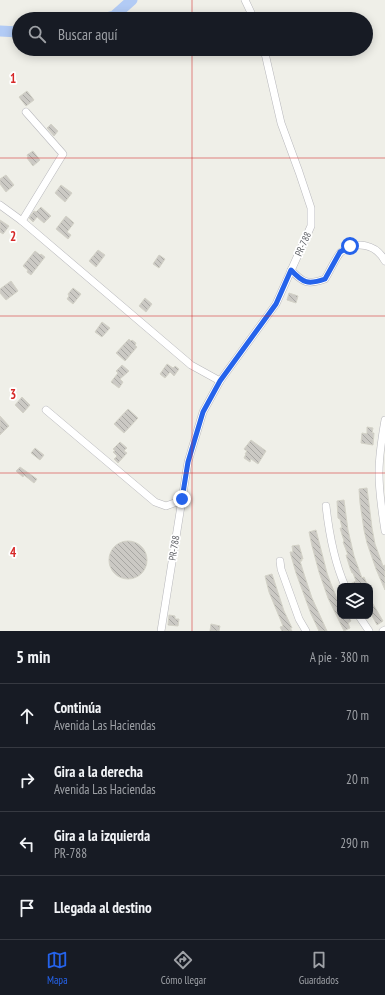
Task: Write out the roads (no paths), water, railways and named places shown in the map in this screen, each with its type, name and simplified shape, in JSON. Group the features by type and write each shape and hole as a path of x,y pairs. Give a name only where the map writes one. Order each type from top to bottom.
{"street":[{"path":"245,0 251,12"},
{"name":"PR-788","path":"160,631 188,462 203,412 220,381 276,304 310,226 310,208 281,122 266,56"},
{"path":"22,221 63,154 26,112"},
{"path":"0,205 22,221 191,365 220,381"},
{"path":"291,270 307,283 314,283 325,279 340,252 350,246 361,244 374,248 385,261"},
{"path":"46,410 155,502 166,506 182,499"},
{"path":"385,420 381,442 379,471 380,498 385,531"},
{"path":"326,506 335,558 344,583"},
{"path":"280,561 281,569 299,619 306,631"},
{"path":"361,619 369,631"}],"waterway":[{"path":"118,12 132,0"},
{"path":"0,31 12,32"}]}
